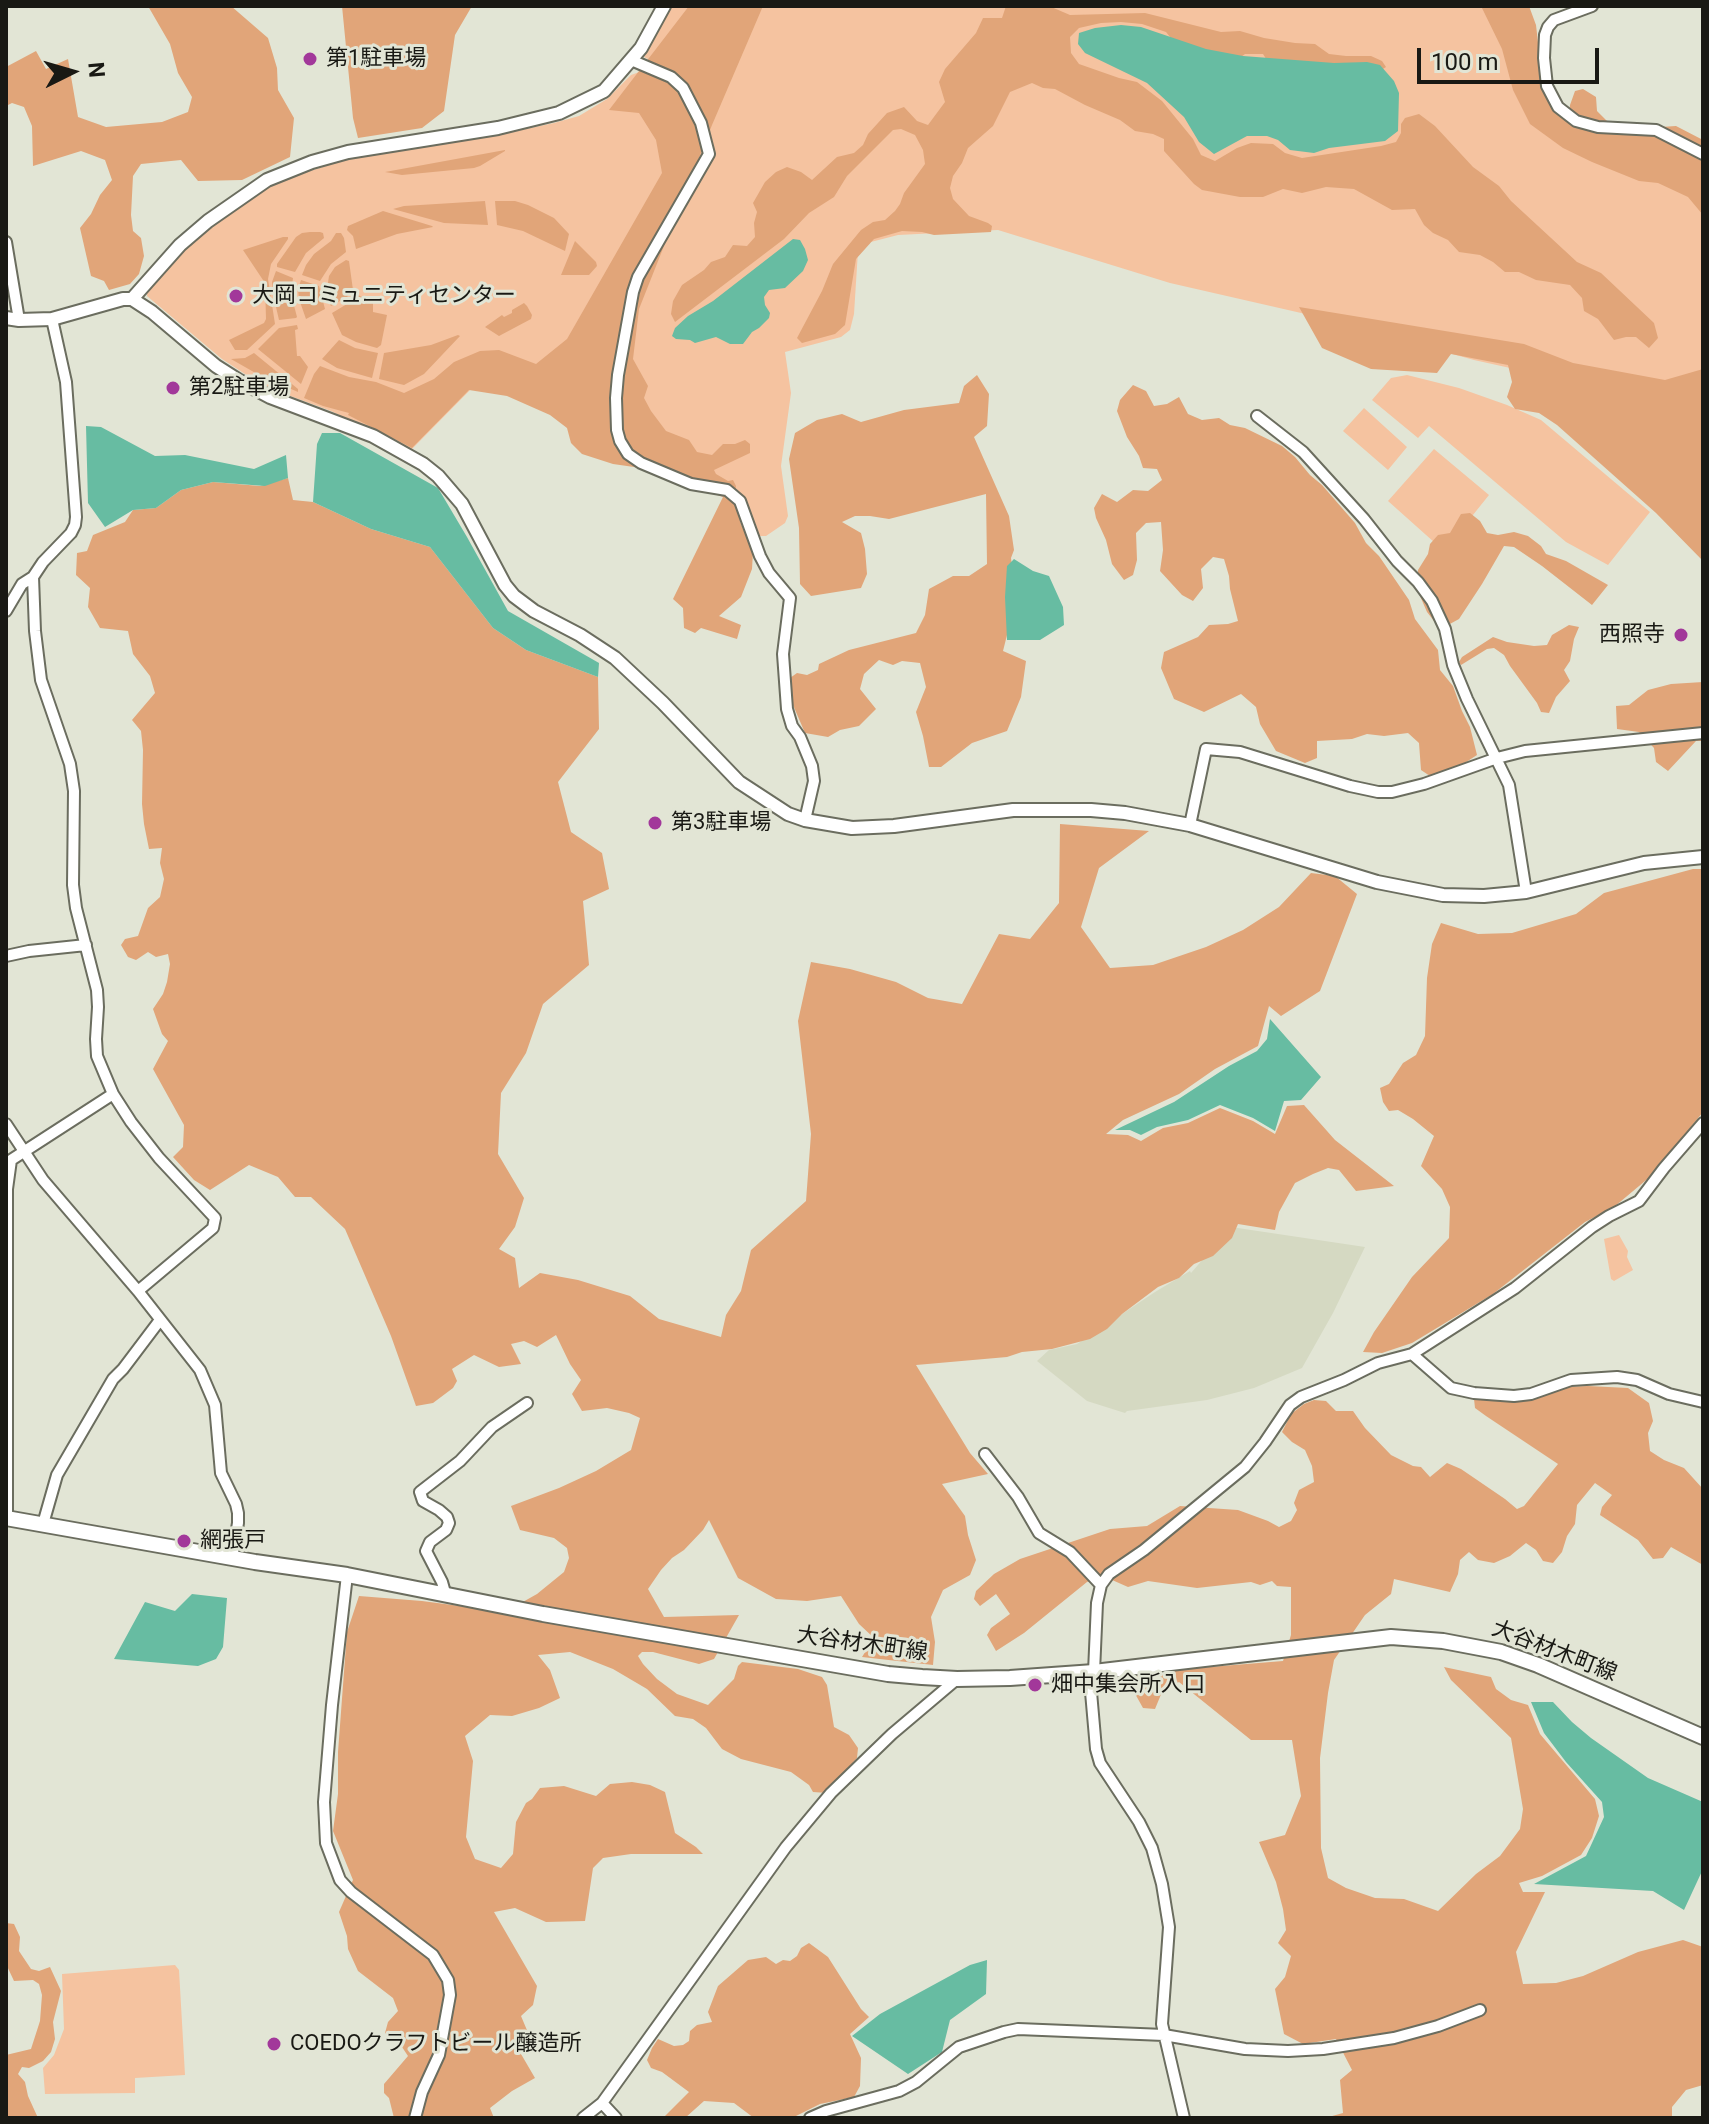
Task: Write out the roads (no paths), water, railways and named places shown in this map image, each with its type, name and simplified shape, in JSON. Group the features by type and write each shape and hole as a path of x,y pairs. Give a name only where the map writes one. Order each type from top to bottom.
{"main road":[{"name":"大谷材木町線","path":"6,1518 347,1575 446,1596 888,1674 957,1679 1094,1672 1377,1639 1432,1639 1486,1648 1538,1665 1703,1737"}],"street":[{"path":"132,299 180,245 208,221 267,180 348,152 498,128 559,113 604,91 641,48 664,6"},
{"path":"1592,6 1554,20 1545,35 1547,86 1558,107 1576,121 1598,127 1656,130 1703,154"},
{"path":"631,60 671,77 683,88 701,123 709,154 638,277 618,375 617,430 628,454 641,463 691,484 727,490 740,501 760,556 769,573 790,598 783,654 787,709 812,766 814,781 805,820"},
{"path":"6,242 13,319 52,319 132,299 238,380 270,397 373,436 423,464 462,504 505,585 514,596 615,658 739,782 788,814 832,826 866,827 1013,810 1125,813 1190,825 1377,882 1443,895 1484,896 1526,892 1644,863 1703,857"},
{"path":"6,611 22,584 33,577 71,533 76,517 66,382 52,319"},
{"path":"1257,416 1303,452 1432,601 1445,629 1453,665 1467,699 1509,785 1526,892"},
{"path":"33,577 41,680 70,764 74,791 73,885 97,990 97,1056 113,1094 131,1122 159,1158 215,1218 213,1228 138,1291"},
{"path":"1190,825 1206,749 1240,752 1350,786 1392,792 1525,751 1703,733"},
{"path":"6,956 86,945"},
{"path":"6,1518 7,1189 11,1160 113,1094"},
{"path":"1184,2118 1162,2024 1169,1927 1166,1906 1152,1848 1139,1822 1100,1763 1096,1749 1091,1692 1101,1585 1109,1574 1144,1550 1245,1467 1290,1405 1301,1397 1378,1363 1412,1354 1515,1288 1609,1216 1639,1201 1703,1123"},
{"path":"6,1124 43,1180 138,1291 200,1370 215,1405 221,1473 238,1513 232,1558"},
{"path":"43,1524 57,1475 113,1379 160,1320"},
{"path":"1412,1354 1451,1388 1474,1393 1514,1396 1531,1394 1571,1380 1617,1377 1637,1380 1669,1394 1703,1402"},
{"path":"446,1596 426,1551 430,1542 446,1530 449,1523 439,1510 423,1501 420,1492 460,1461 492,1427 527,1403"},
{"path":"985,1454 1018,1497 1039,1533 1070,1552 1101,1585"},
{"path":"347,1575 324,1802 326,1843 340,1880 351,1892 433,1955 448,1980 450,1995 439,2055 422,2092 415,2118"},
{"path":"583,2118 602,2103 786,1847 831,1793 957,1679"},
{"path":"810,2118 899,2091 916,2082 959,2047 1018,2029 1164,2035 1258,2050 1288,2051 1394,2038 1480,2010"},
{"path":"602,2103 616,2118"}],"place":[{"name":"第1駐車場","path":"310,59"},
{"name":"大岡コミュニティセンター","path":"236,296"},
{"name":"第2駐車場","path":"173,388"},
{"name":"西照寺","path":"1681,635"},
{"name":"第3駐車場","path":"655,823"},
{"name":"網張戸","path":"184,1541"},
{"name":"畑中集会所入口","path":"1035,1685"},
{"name":"COEDOクラフトビール醸造所","path":"274,2044"}]}
